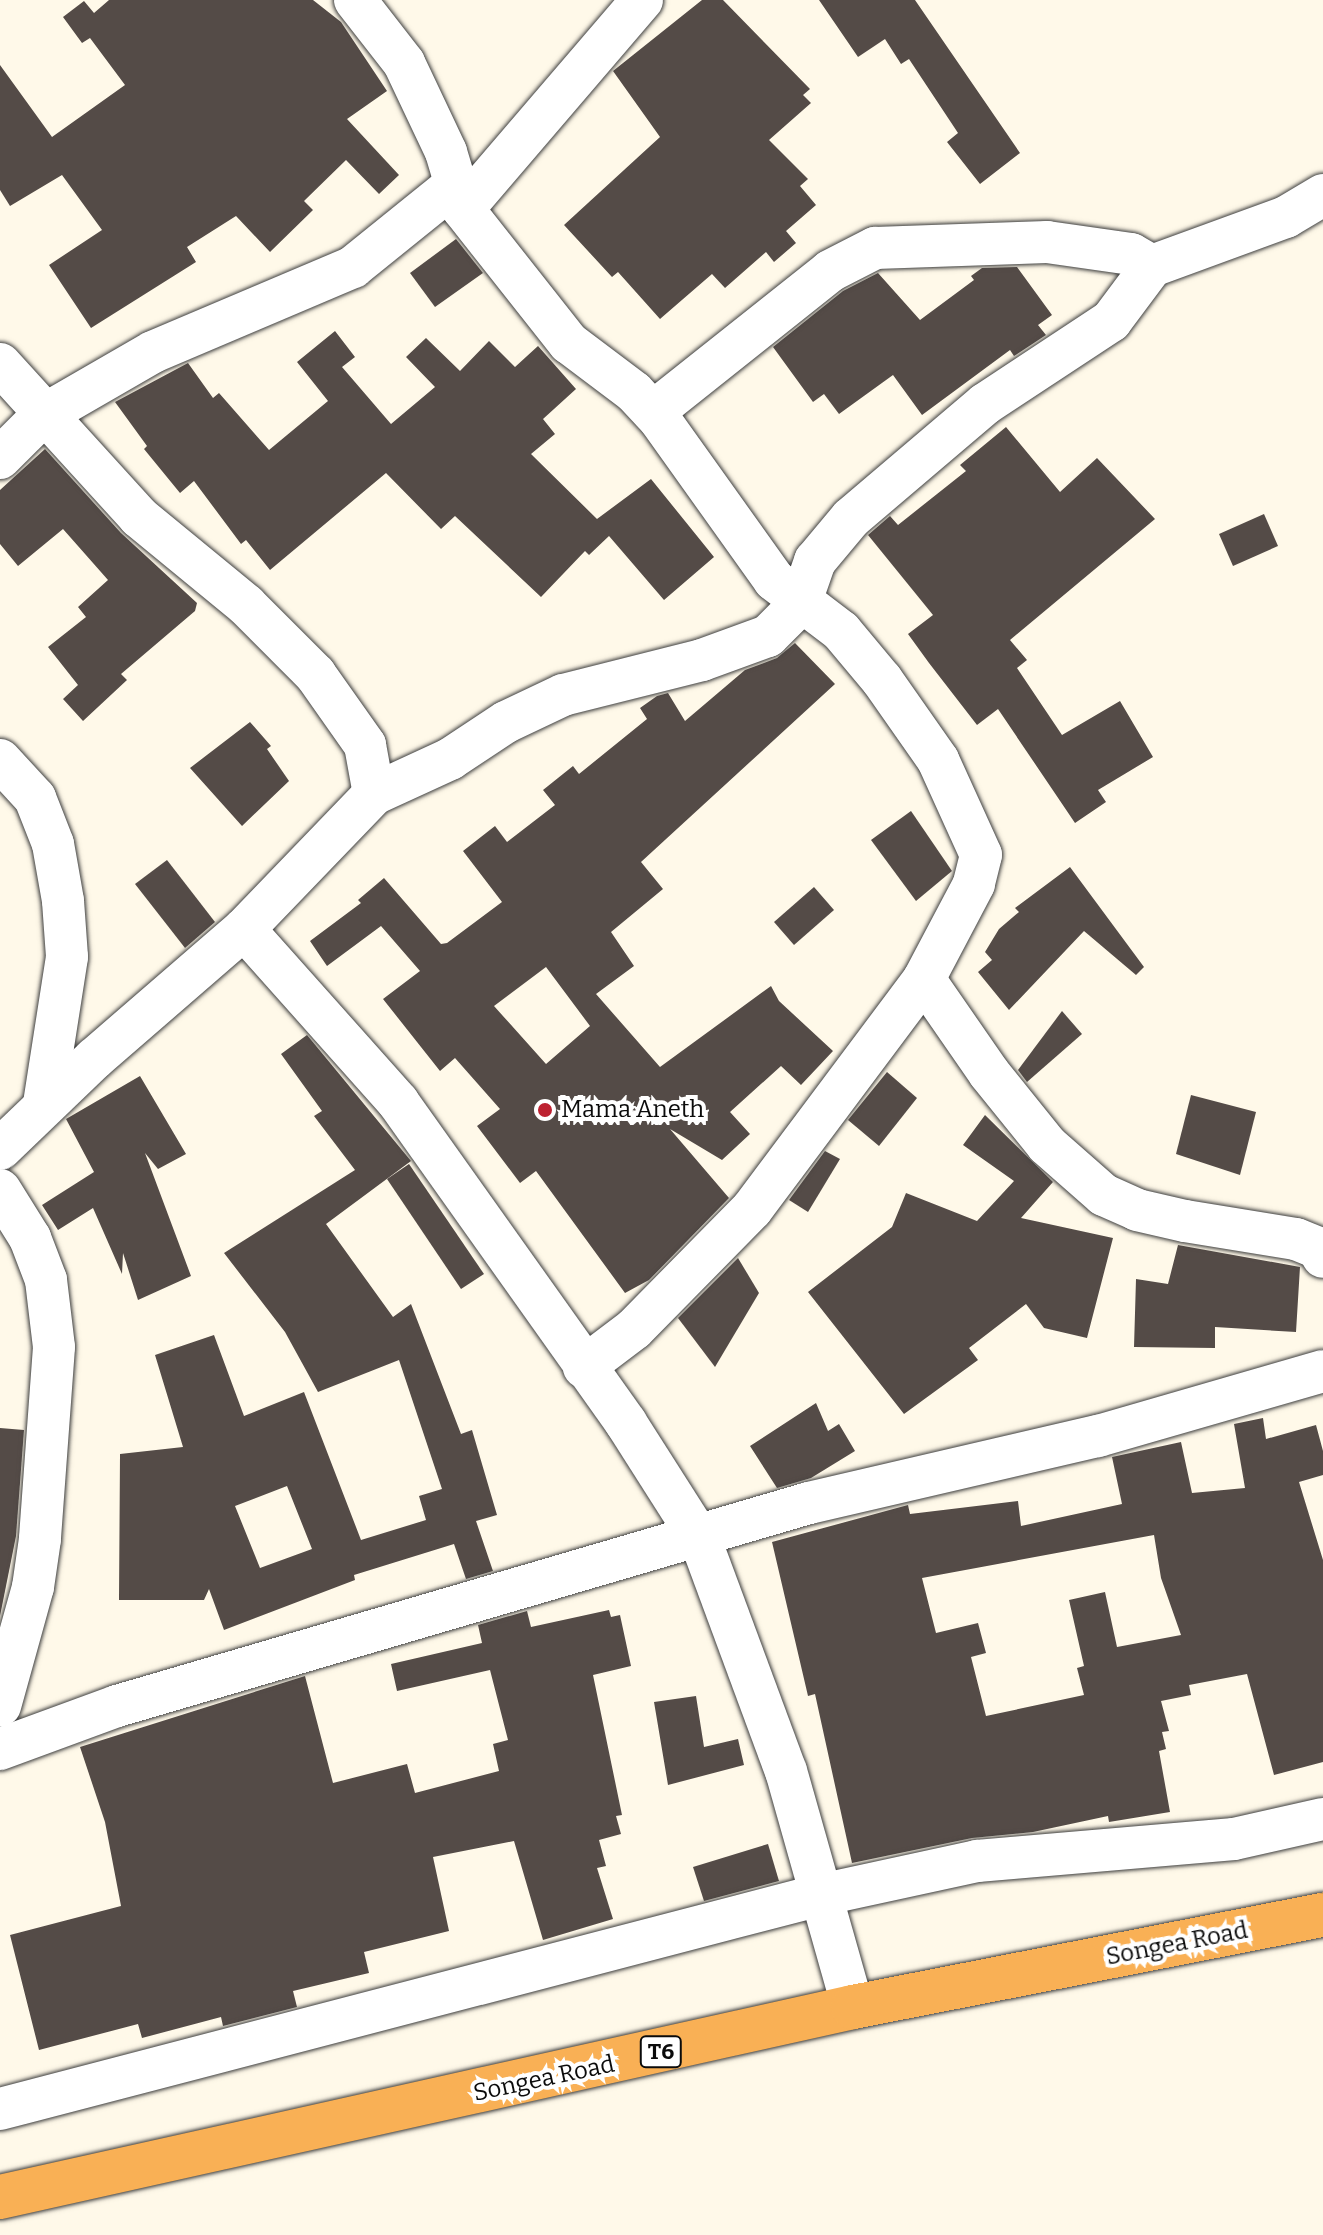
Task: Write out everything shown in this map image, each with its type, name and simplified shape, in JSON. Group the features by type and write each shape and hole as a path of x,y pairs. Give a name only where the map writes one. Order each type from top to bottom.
{"highway":[{"name":"Songea Road","path":"0,2197 853,2007 1323,1915"}],"street":[{"path":"355,0 404,63 460,196 569,343 653,412 758,561 800,604 841,631 921,732 980,848 974,884 924,979 752,1209 634,1329 584,1367"},
{"path":"0,458 42,416 153,352 353,267 460,196 642,0"},
{"path":"0,1149 44,1104 244,929 374,794 450,759 506,722 563,695 702,660 768,636 800,604 815,561 851,518 985,404 1111,321 1152,266 1286,217 1323,195"},
{"path":"653,412 830,271 875,248 1047,242 1131,254 1152,266"},
{"path":"0,364 42,416 139,517 246,605 315,674 365,745 374,794"},
{"path":"0,760 35,798 53,844 63,901 67,957 44,1104"},
{"path":"244,929 398,1102 700,1539 786,1771 853,2007"},
{"path":"924,979 989,1073 1047,1145 1104,1195 1185,1221 1296,1239 1318,1248 1323,1257"},
{"path":"0,1190 30,1238 46,1280 54,1347 40,1539 33,1587 0,1706"},
{"path":"0,1749 232,1671 700,1539 809,1503 1098,1436 1323,1371"},
{"path":"0,2109 820,1895 977,1861 1234,1839 1323,1819"}],"building":[{"path":"109,0 313,0 341,22 387,91 347,119 399,175 379,194 346,160 304,201 313,210 270,252 236,216 187,247 196,262 91,328 49,265 102,230 62,175 10,206 0,190 0,65 52,137 125,85 90,38 82,43 63,17 84,1 94,13"},
{"path":"702,0 723,0 810,89 803,95 811,103 769,140 808,179 800,186 816,205 786,231 796,243 774,262 766,252 725,288 712,274 660,319 618,272 612,277 564,225 660,137 613,71"},
{"path":"819,0 915,0 1020,153 980,184 947,142 958,133 909,59 901,64 885,39 858,57"},
{"path":"456,239 483,273 435,307 410,273"},
{"path":"1017,267 1052,315 1038,325 1046,335 1014,356 1010,350 922,415 893,375 839,414 824,394 813,402 773,347 843,291 878,273 920,320 974,280 971,276 982,268"},
{"path":"335,331 355,357 342,367 391,424 435,387 406,357 426,338 460,371 489,341 515,367 538,346 576,389 543,419 555,434 531,454 597,519 651,479 714,557 664,600 609,536 589,555 585,551 541,597 455,516 441,529 386,473 270,570 246,540 241,544 194,481 180,493 144,449 147,446 115,402 188,363 213,398 219,393 269,450 328,401 297,362"},
{"path":"1006,427 1060,492 1097,458 1155,519 1010,640 1027,660 1017,668 1062,735 1120,701 1153,757 1098,790 1106,802 1075,823 998,709 977,725 908,634 933,615 868,535 890,516 898,525 966,471 960,465"},
{"path":"45,449 121,533 197,603 195,611 121,674 127,680 83,721 63,699 78,685 48,647 86,617 78,607 108,580 63,529 18,566 0,544 0,490"},
{"path":"1264,514 1278,546 1233,566 1219,534"},
{"path":"795,643 835,684 641,862 663,889 611,932 634,966 596,994 660,1067 771,986 779,1001 833,1051 801,1085 781,1066 730,1112 750,1134 722,1160 670,1129 729,1198 649,1280 625,1293 536,1171 520,1183 477,1126 500,1109 455,1058 440,1071 383,999 420,971 381,926 327,966 310,941 361,903 358,900 384,878 441,944 447,943 502,902 463,851 495,826 507,842 555,805 543,790 573,766 579,774 647,719 640,708 657,696 668,693 685,721 745,670 777,658","holes":["546,967 590,1026 546,1064 494,1006"]},
{"path":"250,722 271,746 267,749 289,781 242,826 190,768"},
{"path":"911,811 952,871 916,901 871,840"},
{"path":"167,860 215,922 185,948 135,884"},
{"path":"1070,867 1144,967 1136,975 1084,931 1009,1010 978,972 992,960 985,952 999,929 1019,912 1015,908"},
{"path":"814,887 834,910 794,945 774,922"},
{"path":"1062,1011 1082,1034 1027,1082 1018,1070"},
{"path":"307,1035 411,1161 326,1224 393,1317 411,1304 461,1434 472,1430 497,1515 476,1521 493,1571 466,1579 454,1544 354,1575 355,1580 224,1630 209,1589 204,1600 119,1600 120,1454 183,1447 155,1355 214,1335 244,1416 304,1392 361,1540 426,1520 419,1496 442,1489 399,1360 318,1392 285,1332 224,1253 355,1170 314,1116 322,1111 281,1054","holes":["287,1486 312,1549 260,1568 235,1506"]},
{"path":"887,1072 917,1098 879,1146 848,1120"},
{"path":"140,1076 186,1154 158,1169 145,1153 191,1276 138,1300 123,1253 122,1274 93,1208 58,1230 42,1205 94,1172 66,1119"},
{"path":"1191,1095 1256,1112 1240,1175 1176,1154"},
{"path":"985,1115 1053,1182 1021,1218 1113,1238 1087,1338 1044,1328 1026,1304 969,1348 978,1360 904,1414 808,1292 892,1227 906,1193 977,1221 1014,1181 963,1145"},
{"path":"825,1151 840,1159 808,1212 789,1200"},
{"path":"409,1164 484,1274 461,1289 387,1179"},
{"path":"1178,1245 1300,1267 1296,1332 1215,1327 1215,1348 1134,1347 1136,1279 1168,1284"},
{"path":"738,1258 759,1293 715,1367 678,1318"},
{"path":"816,1403 828,1431 839,1424 855,1451 811,1478 777,1488 750,1446"},
{"path":"1263,1418 1266,1439 1316,1425 1323,1451 1323,1475 1299,1482 1323,1560 1323,1762 1274,1775 1247,1674 1189,1685 1191,1695 1161,1701 1169,1731 1162,1732 1166,1749 1159,1751 1170,1812 1109,1822 1108,1816 1033,1832 972,1838 852,1863 815,1694 808,1696 772,1542 908,1505 910,1514 1018,1501 1021,1526 1122,1504 1112,1457 1181,1442 1192,1493 1245,1488 1234,1424","holes":["1154,1535 1161,1578 1181,1635 1117,1647 1105,1592 1069,1600 1084,1666 1077,1668 1084,1695 986,1716 971,1657 986,1653 978,1623 936,1633 922,1578"]},
{"path":"0,1428 24,1430 16,1536 0,1616"},
{"path":"609,1610 611,1617 620,1615 631,1666 593,1675 622,1815 616,1816 621,1834 599,1840 606,1866 597,1868 613,1919 543,1940 514,1841 433,1857 449,1931 364,1952 369,1973 293,1991 297,2007 223,2026 221,2017 142,2038 138,2024 39,2050 10,1935 121,1906 105,1822 80,1747 305,1676 333,1783 407,1764 415,1793 499,1771 493,1744 508,1740 490,1670 397,1691 391,1664 482,1643 478,1625 527,1611 531,1627"},
{"path":"696,1696 704,1747 738,1739 744,1765 668,1785 654,1702"},
{"path":"768,1844 779,1881 704,1901 693,1867"}],"place":[{"name":"Mama Aneth","path":"545,1110"}]}
